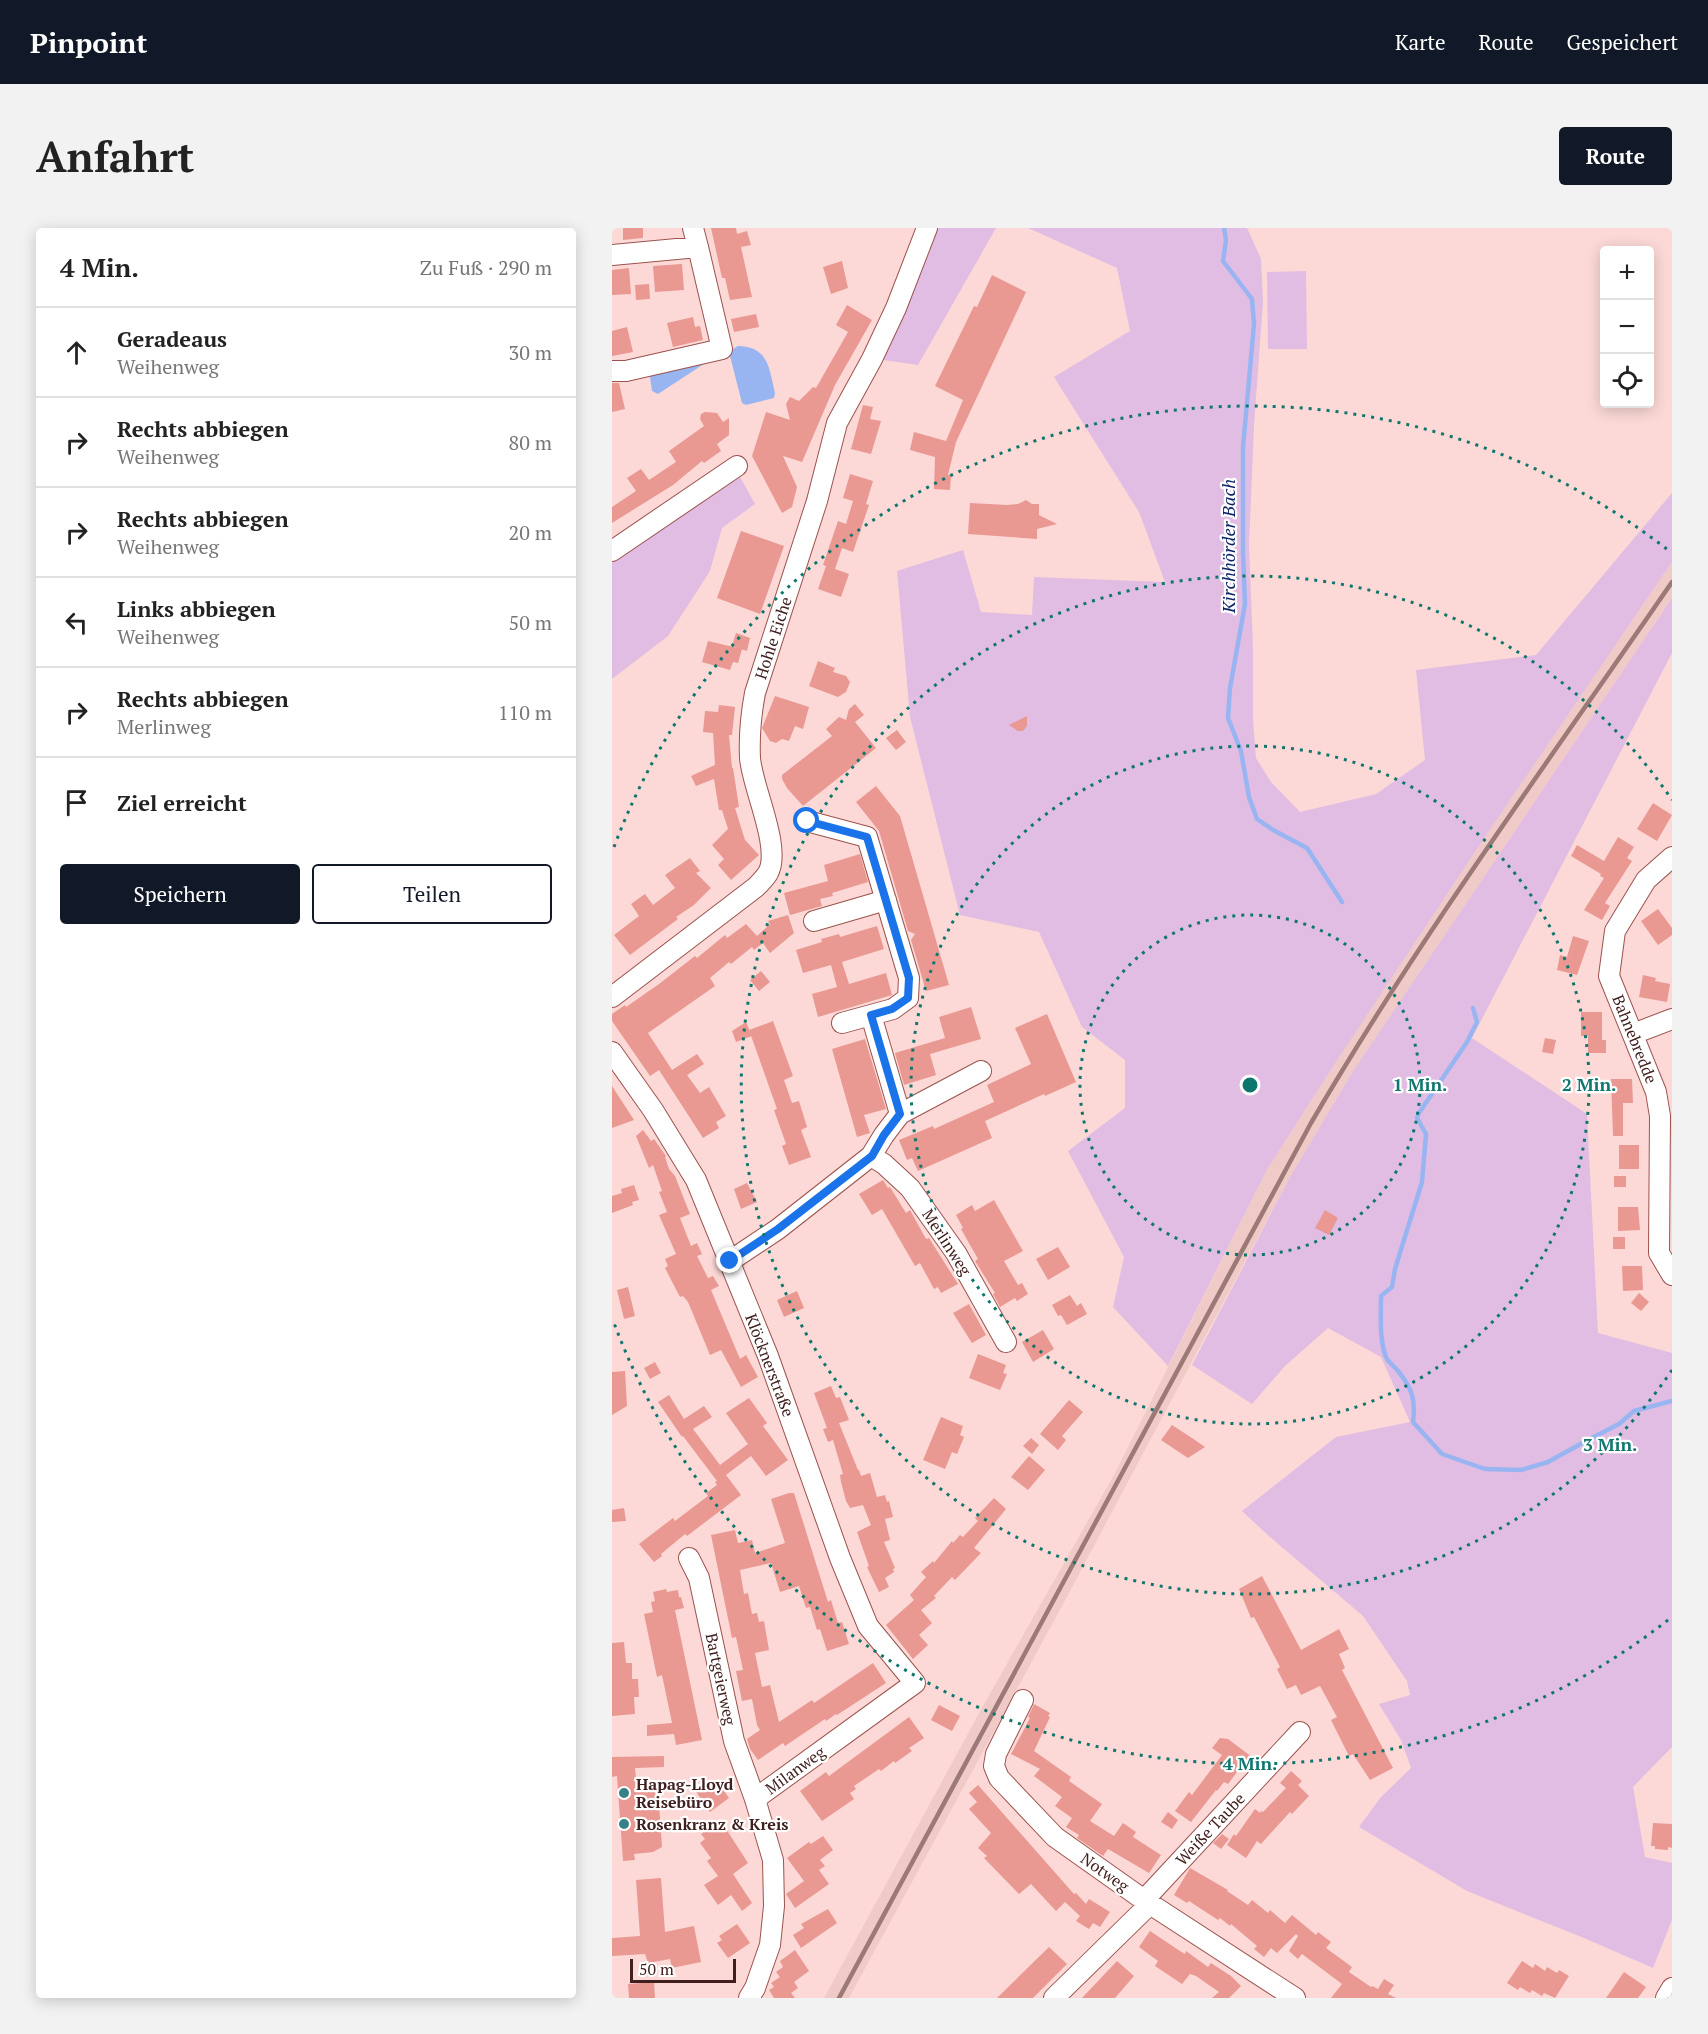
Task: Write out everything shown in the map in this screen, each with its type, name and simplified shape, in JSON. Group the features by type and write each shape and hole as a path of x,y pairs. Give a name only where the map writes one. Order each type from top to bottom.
{"street":[{"path":"612,371 626,371 722,349 693,228"},
{"name":"Hohle Eiche","path":"612,997 756,887 769,872 772,858 770,842 750,760 755,693 817,501 837,423 896,308 927,228"},
{"path":"612,255 698,247"},
{"path":"612,551 738,466"},
{"path":"807,821 867,837 909,978 908,998 892,1009 842,1023"},
{"name":"Bahnebredde","path":"1672,857 1646,879 1614,931 1610,976 1656,1092 1666,1178 1659,1253 1672,1275"},
{"path":"814,921 886,900"},
{"path":"871,1015 900,1114"},
{"path":"1633,1034 1672,1019"},
{"name":"Klöcknerstraße","path":"612,1052 696,1180 768,1356 840,1558 868,1626 915,1683"},
{"path":"730,1261 778,1229 872,1156 900,1114 981,1071"},
{"name":"Merlinweg","path":"872,1156 910,1188 956,1253 1006,1342"},
{"name":"Bartgeierweg","path":"689,1558 699,1578 734,1741 755,1799"},
{"name":"Milanweg","path":"749,1998 755,1988 770,1945 774,1906 773,1860 755,1799 915,1683"},
{"name":"Notweg","path":"1023,1700 996,1754 994,1766 999,1778 1055,1837 1147,1902 1295,1998"},
{"name":"Weiße Taube","path":"1054,1998 1147,1902 1300,1732"},
{"path":"1666,1998 1672,1988"}],"shaded area":[{"path":"937,228 996,228 918,365 883,360"},
{"path":"1028,228 1247,228 1261,259 1263,302 1254,426 1249,545 1256,758 1271,782 1300,812 1376,794 1425,760 1416,670 1536,655 1672,493 1672,562 1483,840 1268,1168 1168,1366 1113,1307 1124,1257 1068,1151 1125,1108 1125,1060 1082,1027 1039,932 960,915 910,717 897,571 963,550 981,612 1032,615 1034,577 1165,582 1139,512 1054,377 1130,331 1117,268"},
{"path":"1306,271 1307,349 1268,349 1267,272"},
{"path":"738,473 755,504 722,528 710,571 668,636 612,679 612,556"},
{"path":"1672,562 1672,598 1353,1071 1290,1177 1062,1606 849,1998 824,1998 983,1706 1114,1475 1268,1168 1483,840"},
{"path":"1672,598 1672,653 1472,1038 1587,1114 1598,1333 1672,1353 1672,1747 1633,1787 1645,1857 1672,1863 1672,1920 1653,1968 1467,1891 1359,1827 1381,1797 1411,1768 1401,1740 1379,1704 1410,1695 1407,1681 1363,1616 1242,1511 1336,1437 1410,1422 1381,1357 1328,1328 1285,1366 1252,1404 1192,1365 1290,1177 1353,1071"}],"water":[{"path":"738,346 756,350 766,360 775,393 774,398 746,405 742,403 730,356 731,350"},
{"path":"710,360 658,394 652,391 650,377 652,373"}],"building":[{"path":"623,228 643,228 643,238 623,240"},
{"path":"711,228 736,228 737,234 747,231 751,245 741,247 752,297 730,300 725,278 722,278"},
{"path":"842,261 848,288 831,294 823,267"},
{"path":"682,264 684,290 655,292 653,266"},
{"path":"629,268 631,294 612,295 612,270"},
{"path":"992,275 1026,292 956,442 948,475 951,475 950,490 934,489 935,457 910,450 914,432 946,441 963,400 935,386 974,306 977,307"},
{"path":"649,284 650,299 636,300 635,285"},
{"path":"847,305 872,320 835,385 802,462 783,456 797,487 792,507 782,513 752,456 766,412 790,420 786,404 790,397 799,401 813,387 816,388 848,332 836,325"},
{"path":"756,314 759,327 734,332 731,319"},
{"path":"693,317 695,327 700,326 703,340 673,347 667,323"},
{"path":"627,327 633,352 612,356 612,331"},
{"path":"612,383 619,383 625,409 612,412"},
{"path":"863,405 873,407 870,419 881,421 871,454 851,449"},
{"path":"717,413 723,422 729,418 729,435 717,444 721,451 704,463 702,461 673,485 612,523 612,507 636,491 627,478 641,469 649,480 676,462 669,451 704,426 700,419 701,414"},
{"path":"850,474 873,481 866,504 869,505 853,552 842,548 835,569 849,574 841,597 818,589 826,566 823,565 838,521 846,524 853,501 843,498"},
{"path":"1026,500 1032,504 1039,504 1039,515 1057,524 1037,529 1037,539 968,534 970,503 1007,505 1018,504"},
{"path":"741,531 784,546 760,614 717,598"},
{"path":"736,633 750,638 747,651 732,646"},
{"path":"708,641 742,649 738,663 733,662 730,670 702,662"},
{"path":"818,661 835,668 833,672 846,676 850,682 846,692 838,697 809,686"},
{"path":"775,696 809,707 803,729 795,726 789,741 782,739 776,743 770,741 762,728"},
{"path":"855,704 864,715 855,722 876,748 803,806 787,788 782,775 832,736 826,729 839,717 846,720 849,709"},
{"path":"719,705 735,707 732,735 729,735 739,807 735,808 745,840 759,855 731,880 718,865 724,859 712,845 728,829 722,810 719,810 714,779 696,786 691,776 715,765 713,733 703,732 705,711 718,712"},
{"path":"1027,716 1027,726 1023,731 1018,731 1009,725"},
{"path":"897,730 906,742 896,750 886,738"},
{"path":"876,786 900,816 949,985 926,991 911,940 915,934 908,931 879,831 856,802"},
{"path":"1653,803 1672,815 1657,841 1637,829"},
{"path":"1618,837 1634,847 1627,858 1632,861 1605,903 1610,906 1602,920 1584,910 1604,878 1571,856 1577,845 1604,861"},
{"path":"860,854 868,882 820,899 822,906 790,915 784,893 828,881 824,865"},
{"path":"690,858 700,871 696,873 711,888 694,905 676,917 678,919 630,955 614,935 639,916 631,904 645,894 653,905 675,888 665,875"},
{"path":"1658,909 1672,928 1672,935 1658,945 1641,921"},
{"path":"788,915 794,933 770,953 763,943 754,950 752,947 731,964 729,962 710,978 715,986 648,1033 672,1070 697,1054 704,1064 687,1075 700,1093 709,1087 726,1116 716,1122 719,1128 703,1138 659,1070 650,1076 612,1021 612,1014 659,984 695,956 697,958 725,935 727,938 746,924 757,936 770,924 768,921"},
{"path":"877,926 884,949 842,962 849,984 886,973 892,995 818,1017 812,994 837,987 831,965 803,973 796,950 822,942 821,939 839,934 840,937"},
{"path":"1573,936 1589,941 1577,975 1557,970 1560,955 1567,957"},
{"path":"761,971 770,982 759,991 750,980"},
{"path":"1643,975 1656,978 1655,981 1670,984 1667,1002 1639,997"},
{"path":"971,1007 981,1039 930,1054 936,1075 904,1085 895,1053 945,1038 939,1017"},
{"path":"1581,1012 1602,1012 1602,1040 1606,1040 1606,1053 1588,1053 1588,1036 1581,1036"},
{"path":"1047,1014 1076,1082 985,1121 992,1138 918,1171 912,1158 907,1160 899,1140 933,1126 934,1129 994,1102 987,1085 1031,1064 1015,1028"},
{"path":"773,1021 793,1076 784,1080 792,1103 799,1101 807,1127 801,1130 811,1157 789,1165 782,1146 786,1144 774,1110 777,1109 749,1030"},
{"path":"746,1022 752,1036 736,1042 732,1031"},
{"path":"1545,1038 1556,1040 1553,1054 1542,1052"},
{"path":"865,1039 886,1109 864,1115 870,1133 857,1137 832,1049"},
{"path":"1611,1079 1632,1079 1633,1103 1623,1103 1623,1136 1613,1136"},
{"path":"612,1086 634,1120 612,1128"},
{"path":"643,1130 651,1141 654,1139 666,1156 669,1169 675,1176 690,1214 680,1218 691,1246 697,1243 702,1254 697,1256 708,1278 713,1276 719,1286 711,1290 740,1359 746,1355 758,1377 741,1387 721,1350 710,1355 688,1302 683,1296 680,1297 665,1268 668,1266 665,1259 676,1254 659,1215 667,1212 659,1192 662,1191 653,1165 649,1168 636,1136"},
{"path":"1619,1145 1639,1145 1639,1169 1619,1169"},
{"path":"1614,1176 1626,1176 1626,1187 1614,1187"},
{"path":"883,1180 906,1213 910,1210 926,1239 929,1238 958,1284 941,1293 938,1287 934,1289 920,1263 915,1266 882,1209 872,1215 859,1194"},
{"path":"747,1183 757,1202 741,1209 734,1189"},
{"path":"634,1185 639,1200 632,1202 633,1205 612,1213 612,1196 622,1193 621,1189"},
{"path":"994,1200 1023,1251 1004,1261 1018,1285 1022,1283 1028,1294 1017,1301 1015,1298 1000,1307 993,1294 995,1293 975,1261 978,1259 956,1215 972,1205 975,1211"},
{"path":"1618,1207 1638,1207 1640,1230 1618,1231"},
{"path":"1325,1210 1338,1218 1329,1235 1315,1228"},
{"path":"1613,1237 1625,1237 1625,1249 1613,1249"},
{"path":"1058,1247 1070,1267 1048,1280 1036,1259"},
{"path":"1622,1266 1642,1266 1643,1290 1623,1291"},
{"path":"628,1287 635,1316 624,1319 617,1290"},
{"path":"797,1291 804,1308 784,1317 777,1300"},
{"path":"1639,1293 1649,1302 1641,1311 1631,1303"},
{"path":"1070,1295 1077,1306 1081,1303 1087,1314 1067,1325 1052,1305"},
{"path":"969,1304 986,1335 972,1343 953,1313"},
{"path":"1043,1330 1054,1349 1033,1362 1022,1342"},
{"path":"978,1354 1006,1365 1003,1373 1007,1374 1000,1390 969,1378"},
{"path":"655,1362 661,1373 650,1379 644,1368"},
{"path":"625,1371 627,1406 612,1415 612,1372"},
{"path":"831,1386 836,1398 840,1397 849,1420 839,1423 858,1470 861,1476 870,1473 877,1497 885,1495 893,1517 885,1519 890,1540 884,1542 895,1568 894,1572 885,1578 889,1587 879,1592 867,1567 869,1566 857,1532 871,1525 863,1505 850,1508 846,1501 840,1475 843,1474 833,1440 828,1442 823,1429 827,1428 814,1393"},
{"path":"669,1395 684,1419 704,1406 712,1417 693,1429 720,1465 748,1444 726,1413 749,1398 767,1423 763,1426 788,1460 766,1476 751,1456 726,1475 741,1495 687,1536 685,1534 654,1562 639,1544 673,1518 675,1521 708,1496 706,1493 717,1485 715,1482 717,1481 658,1402"},
{"path":"1069,1400 1083,1412 1062,1436 1066,1440 1058,1450 1040,1434"},
{"path":"941,1417 963,1426 960,1435 964,1437 957,1454 952,1452 945,1469 923,1460"},
{"path":"1172,1425 1205,1447 1188,1458 1161,1440"},
{"path":"1031,1438 1039,1445 1032,1454 1023,1446"},
{"path":"1029,1456 1045,1470 1028,1490 1011,1477"},
{"path":"794,1493 828,1602 831,1600 838,1623 842,1622 849,1644 827,1651 810,1607 806,1608 799,1586 780,1592 771,1563 740,1570 744,1594 748,1593 752,1614 757,1613 759,1622 764,1621 769,1650 755,1653 762,1687 770,1685 779,1722 812,1700 814,1703 873,1663 886,1683 837,1715 826,1721 825,1719 785,1746 783,1743 758,1760 750,1749 747,1739 760,1730 752,1699 742,1701 736,1671 743,1670 736,1637 732,1638 711,1535 735,1530 738,1543 752,1540 755,1553 785,1543 771,1499"},
{"path":"994,1498 1006,1509 974,1548 981,1553 955,1580 952,1577 934,1596 936,1598 921,1610 932,1623 919,1635 928,1645 913,1659 886,1625 914,1600 910,1595 926,1577 921,1572 933,1561 934,1563 952,1541 953,1543 960,1535 963,1537 978,1521 975,1518"},
{"path":"624,1508 626,1521 612,1522 612,1510"},
{"path":"1262,1576 1301,1650 1339,1629 1349,1649 1339,1654 1345,1668 1342,1670 1393,1768 1370,1780 1353,1754 1349,1756 1331,1720 1337,1717 1320,1686 1301,1695 1296,1685 1287,1689 1277,1669 1280,1667 1254,1617 1251,1618 1239,1589"},
{"path":"666,1589 667,1592 678,1590 684,1608 675,1610 702,1740 676,1745 674,1734 647,1736 647,1725 672,1723 662,1675 657,1677 644,1614 653,1612 651,1602 655,1601 653,1592"},
{"path":"624,1642 626,1663 632,1663 632,1679 638,1679 639,1697 634,1697 635,1714 612,1716 612,1643"},
{"path":"1034,1704 1050,1713 1048,1716 1050,1717 1034,1751 1071,1777 1069,1781 1102,1804 1090,1821 1114,1836 1123,1823 1136,1832 1133,1837 1161,1855 1149,1873 1108,1849 1103,1856 1077,1838 1079,1835 1066,1827 1072,1818 1055,1806 1062,1797 1034,1776 1040,1769 1011,1754 1030,1718 1028,1717"},
{"path":"939,1705 960,1716 952,1731 931,1720"},
{"path":"909,1717 924,1738 909,1748 912,1751 895,1763 894,1761 881,1771 879,1769 854,1786 856,1789 850,1793 854,1799 822,1821 800,1791 826,1772 829,1776"},
{"path":"1220,1738 1228,1739 1252,1757 1246,1766 1243,1764 1228,1784 1224,1782 1216,1790 1191,1822 1175,1811 1189,1792 1192,1795 1222,1755 1212,1748"},
{"path":"664,1756 664,1767 635,1768 637,1790 658,1789 662,1847 653,1852 634,1854 635,1860 623,1861 617,1776 612,1777 612,1757"},
{"path":"1291,1771 1302,1781 1298,1785 1309,1796 1292,1814 1290,1812 1261,1844 1257,1841 1246,1858 1227,1845 1255,1809 1260,1813 1263,1812 1286,1788 1280,1783"},
{"path":"720,1785 729,1798 710,1812 692,1786"},
{"path":"978,1785 1074,1894 1076,1893 1086,1904 1089,1899 1110,1912 1100,1927 1093,1923 1089,1929 1076,1921 1080,1916 1065,1902 1056,1911 1031,1884 1019,1894 984,1858 987,1856 978,1848 991,1833 969,1809 977,1802 969,1793"},
{"path":"1168,1812 1178,1820 1172,1829 1161,1822"},
{"path":"721,1821 748,1863 733,1874 752,1903 742,1911 731,1895 718,1905 704,1885 718,1876 707,1861 711,1858 700,1843 705,1839 701,1834"},
{"path":"1653,1823 1672,1824 1672,1848 1655,1849 1655,1846 1651,1846"},
{"path":"1222,1834 1229,1839 1221,1849 1213,1843"},
{"path":"823,1836 833,1850 820,1860 825,1866 819,1870 829,1884 795,1908 786,1894 804,1881 787,1858 809,1842 811,1844"},
{"path":"1190,1868 1228,1890 1248,1905 1252,1900 1268,1913 1270,1910 1285,1923 1292,1915 1316,1935 1318,1932 1331,1942 1326,1948 1352,1967 1349,1972 1371,1987 1378,1989 1384,1979 1394,1985 1388,1994 1396,1998 1331,1998 1342,1984 1302,1954 1298,1959 1289,1951 1298,1936 1296,1934 1277,1953 1271,1948 1264,1957 1254,1949 1257,1946 1231,1924 1230,1926 1220,1918 1218,1920 1189,1901 1187,1903 1174,1895"},
{"path":"661,1878 665,1932 694,1926 701,1962 672,1968 670,1959 648,1963 645,1954 612,1956 612,1938 640,1936 636,1880"},
{"path":"828,1909 837,1923 801,1948 793,1935 804,1928 801,1924"},
{"path":"737,1924 750,1943 728,1958 717,1943 722,1940 719,1936"},
{"path":"1150,1931 1185,1954 1186,1951 1208,1967 1211,1963 1231,1976 1241,1986 1229,1998 1212,1998 1219,1992 1196,1976 1190,1974 1182,1984 1155,1966 1158,1961 1139,1947"},
{"path":"1049,1947 1067,1964 1033,1998 997,1998"},
{"path":"795,1950 809,1971 794,1982 798,1988 791,1993 795,1998 774,1998 769,1990 774,1987 771,1983 780,1977 776,1972 783,1967 780,1961"},
{"path":"1117,1961 1134,1976 1115,1998 1082,1998"},
{"path":"1522,1961 1533,1968 1535,1964 1545,1971 1547,1967 1569,1976 1555,1998 1544,1993 1542,1996 1532,1990 1530,1993 1520,1987 1518,1990 1507,1983"},
{"path":"1624,1972 1646,1987 1638,1998 1606,1998"},
{"path":"654,1982 655,1998 629,1998 628,1984"}],"waterway":[{"name":"Kirchhörder Bach","path":"1224,228 1226,240 1223,261 1252,299 1254,324 1243,447 1245,604 1230,688 1228,718 1241,751 1249,797 1257,819 1307,848 1342,902"},
{"name":"Kirchhörder Bach","path":"1473,1008 1477,1022 1467,1042 1417,1118 1426,1134 1422,1182 1395,1269 1392,1287 1381,1296 1382,1343 1387,1359 1410,1389 1414,1407 1413,1422 1442,1454 1485,1469 1521,1470 1548,1462 1619,1424 1634,1411 1672,1401"}],"railway":[{"path":"839,1998 1311,1123 1353,1053 1441,917 1672,582"}],"place":[{"name":"Hapag-Lloyd Reisebüro","path":"624,1793"},
{"name":"Rosenkranz & Kreis","path":"624,1824"}],"route":[{"path":"730,1261 778,1229 872,1156 900,1114 871,1015 892,1009 908,998 909,978 867,837 807,821"}]}
